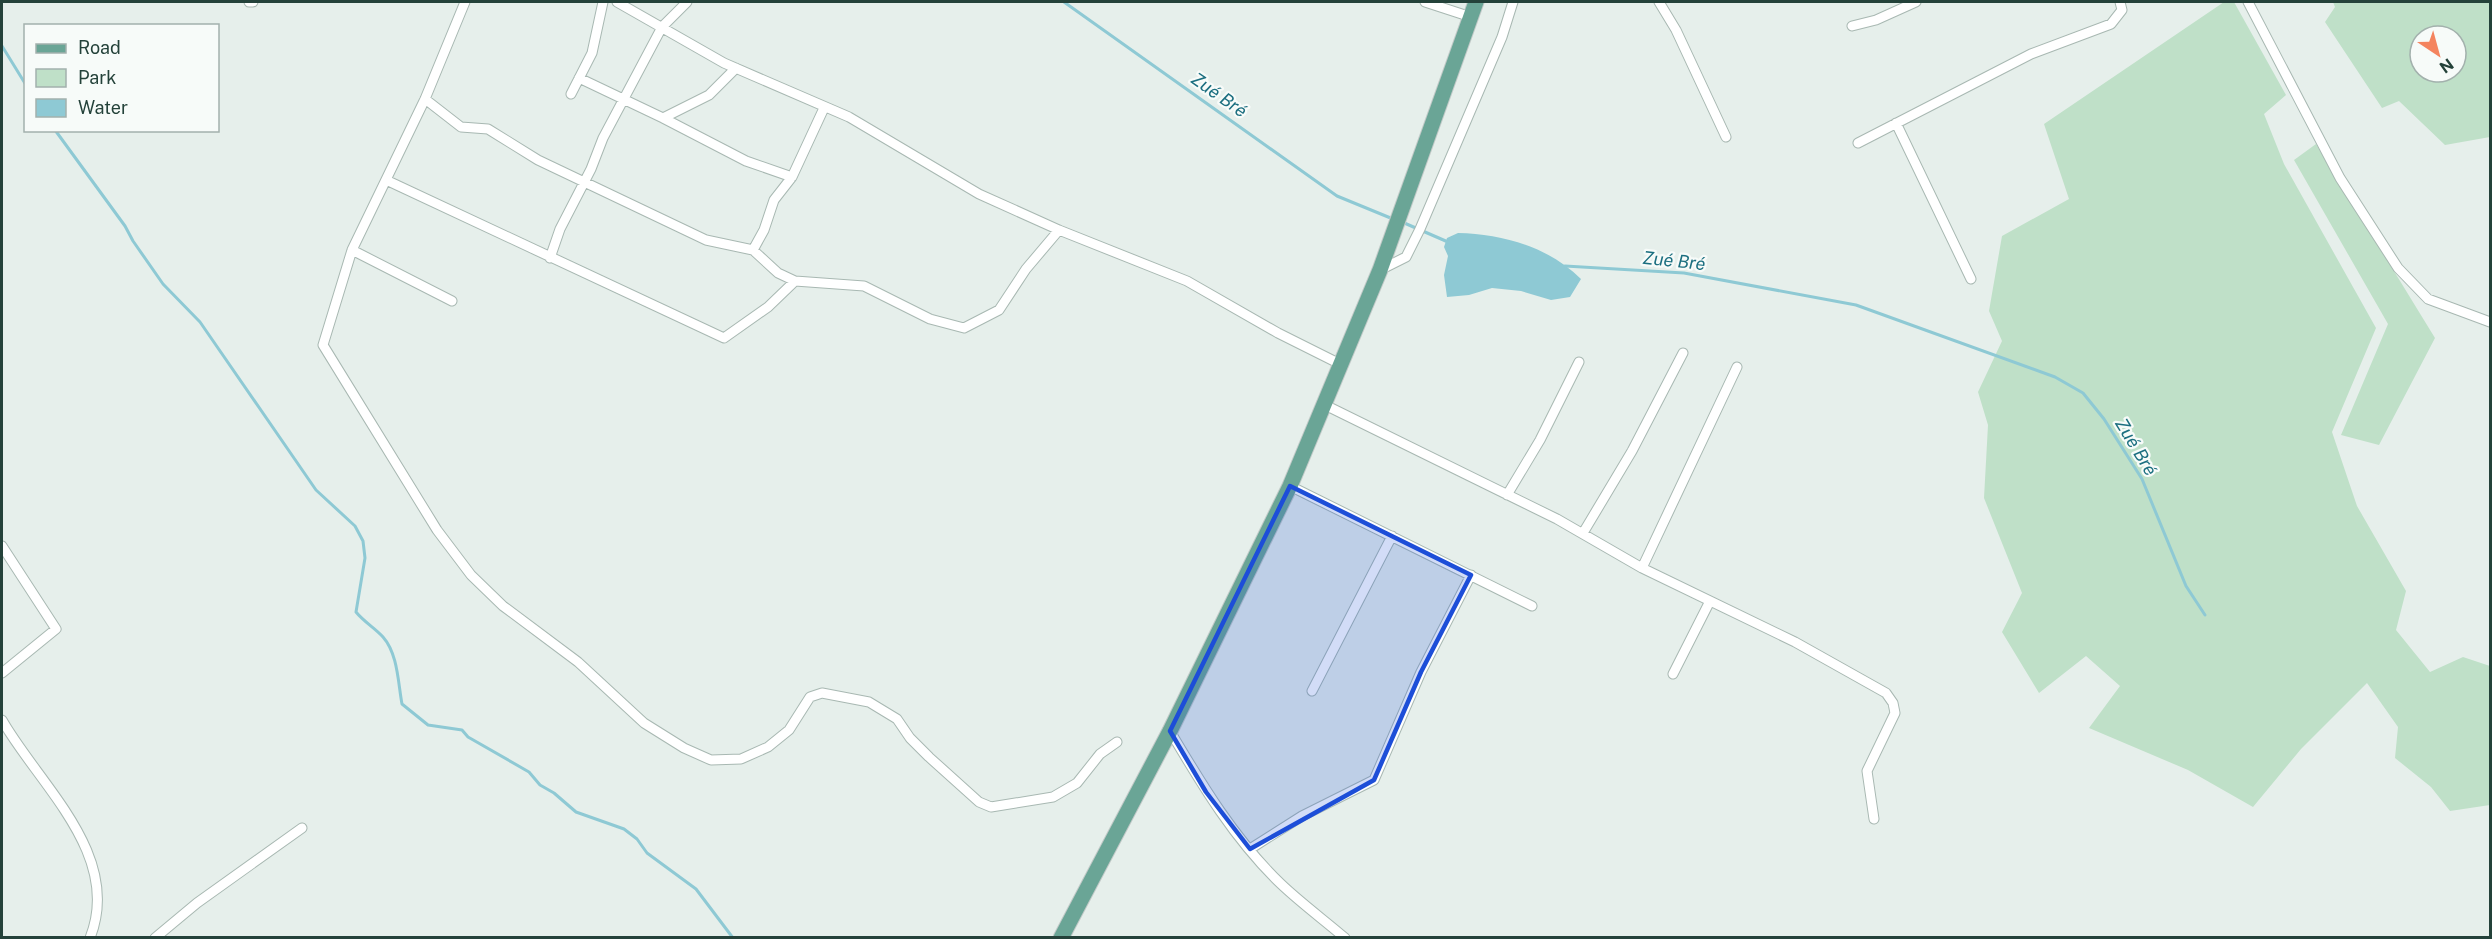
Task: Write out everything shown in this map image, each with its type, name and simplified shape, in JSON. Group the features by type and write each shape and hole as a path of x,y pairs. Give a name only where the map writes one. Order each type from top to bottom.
{"main road":[{"path":"1061,938 1170,731 1290,486 1380,270 1476,2"}],"street":[{"path":"465,2 425,99 352,250 323,345 437,530 471,575 503,606 578,662 644,723 684,748 711,760 741,759 768,747 789,730 810,697 822,693 869,702 897,719 916,745 979,802 991,807 1053,797 1077,783 1100,754 1117,742"},
{"path":"570,94 592,53 603,2"},
{"path":"617,2 736,68 849,117 979,194 1059,230 1187,281 1278,333 1340,364"},
{"path":"550,258 560,229 662,27 687,2"},
{"path":"1428,2 1471,17"},
{"path":"1380,270 1406,257 1420,229 1502,37 1513,2"},
{"path":"1852,26 1875,20 1916,2"},
{"path":"1858,142 2031,54 2111,24 2122,10 2120,2"},
{"path":"2248,2 2340,178 2398,268 2428,299 2490,322"},
{"path":"1663,3 1726,137"},
{"path":"663,118 709,95 736,68"},
{"path":"579,78 746,161 792,177"},
{"path":"425,99 461,127 488,129 538,160 706,240 753,250 778,273 795,280 864,286 930,319 964,328 999,310 1026,269 1059,230"},
{"path":"753,250 764,230 774,200 792,177 824,108"},
{"path":"1896,123 1971,279"},
{"path":"386,180 724,338 768,307 795,280"},
{"path":"352,250 452,301"},
{"path":"1583,533 1632,451 1683,353"},
{"path":"1507,495 1540,440 1580,362"},
{"path":"1642,568 1737,367"},
{"path":"1325,405 1583,533 1642,568 1795,642 1886,693 1893,703 1895,713 1867,771 1874,819"},
{"path":"1290,486 1533,606"},
{"path":"1312,691 1392,536"},
{"path":"2,546 56,629 2,673"},
{"path":"1250,849 1302,816 1374,780 1421,672 1471,576"},
{"path":"1673,674 1710,601"},
{"path":"2,720 16,746 38,770 89,851 99,890 98,919 90,938"},
{"path":"1170,731 1206,792 1250,849 1281,883 1345,938"},
{"path":"155,938 198,903 302,828"}],"highlighted area":[{"path":"1290,486 1471,575 1421,672 1374,780 1250,849 1206,792 1170,731"}],"green space":[{"path":"2224,2 2234,2 2286,95 2264,114 2284,164 2376,328 2332,432 2357,506 2406,591 2396,630 2430,672 2463,657 2490,666 2490,805 2450,811 2431,787 2395,758 2398,727 2367,683 2301,749 2253,807 2188,770 2089,728 2120,686 2086,656 2039,693 2002,632 2022,593 1984,498 1988,425 1978,392 2002,341 1989,311 2002,236 2069,199 2044,124"},
{"path":"2333,2 2490,2 2490,137 2445,145 2399,101 2382,108 2325,22 2335,7"},
{"path":"2316,144 2435,338 2379,445 2341,435 2388,324 2294,160"}],"water":[{"path":"1458,233 1492,236 1524,244 1555,258 1581,279 1570,297 1551,300 1521,291 1492,288 1469,295 1447,297 1444,275 1448,256 1444,247 1447,238"}],"waterway":[{"name":"Zué Bré","path":"1064,2 1337,196 1393,219"},
{"path":"2,46 24,82"},
{"path":"56,132 125,226 163,284 200,322 316,490 355,526 363,541 365,558 356,612 388,644 397,669 402,704 428,725 462,730 468,737 529,772 540,785 554,793 576,812 624,829 637,839 647,853 696,889 733,938"},
{"name":"Zué Bré","path":"1402,222 1448,242"},
{"name":"Zué Bré","path":"1565,266 1684,273 1856,305 2055,377 2083,393 2104,419 2142,479 2186,586 2205,615"}]}
